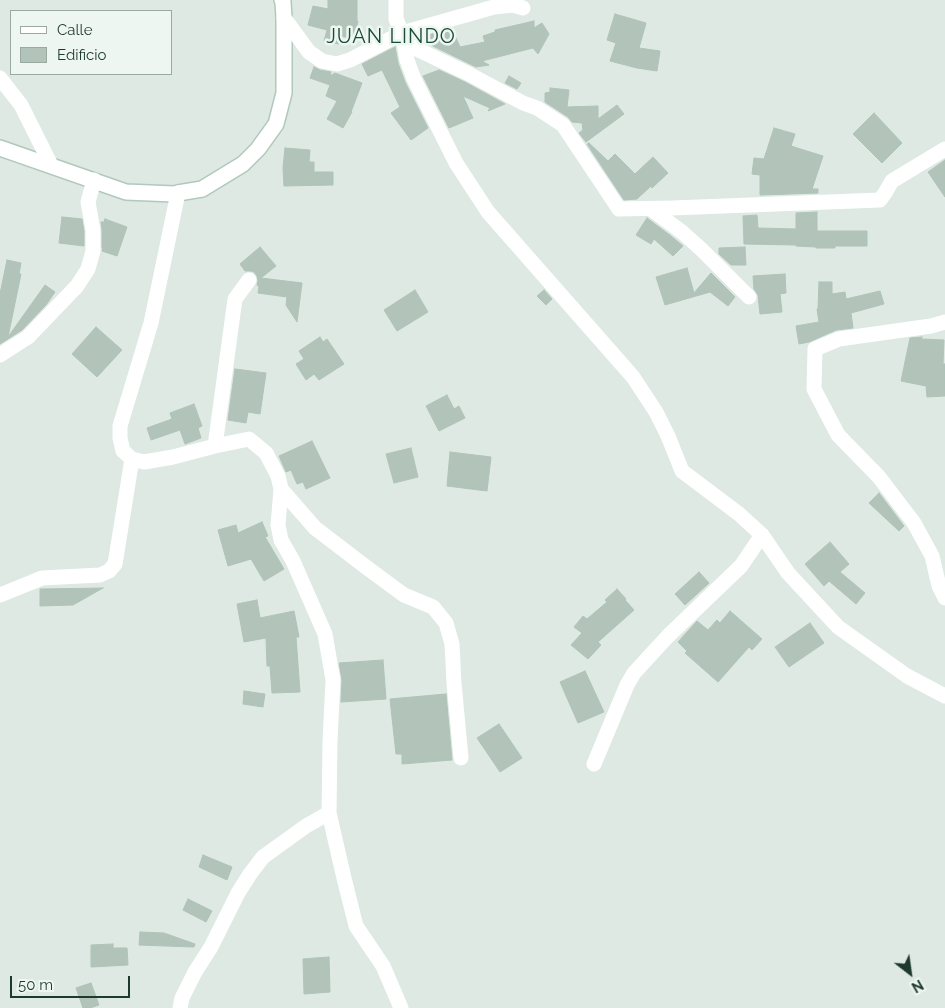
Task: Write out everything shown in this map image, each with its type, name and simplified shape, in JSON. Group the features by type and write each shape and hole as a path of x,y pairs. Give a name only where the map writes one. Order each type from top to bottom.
{"street":[{"path":"0,148 126,192 174,194 202,189 243,164 258,149 276,124 284,93 284,18 282,0"},
{"path":"396,0 396,19 414,80 456,163 488,212 633,378 656,412 682,471 762,534 788,573 838,626 907,676 945,696"},
{"path":"284,18 309,52 322,61 337,64 403,38 494,7 513,5 523,8"},
{"path":"403,38 523,103 536,108 562,125 619,209 880,200 886,194 892,181 945,149"},
{"path":"0,78 21,105 51,165"},
{"path":"0,355 28,337 78,286 88,269 92,252 93,230 88,202 94,180"},
{"path":"178,193 151,323 120,426 123,451 132,459 144,462 249,440 266,453 278,476 281,489 278,525 281,540 325,634 333,680 329,812 344,878 356,926 383,966 401,1008"},
{"path":"651,209 701,249 749,297"},
{"path":"215,446 235,299 249,280"},
{"path":"945,322 931,326 838,338 815,349 814,389 838,435 879,477 914,523 932,556 939,586 945,598"},
{"path":"0,595 42,578 100,574 109,571 115,564 132,459"},
{"path":"281,489 315,528 404,595 433,607 446,623 452,644 460,758"},
{"path":"594,764 627,685 634,673 668,636 741,566 762,534"},
{"path":"180,1008 182,998 195,972 250,874 263,857 329,812"}],"building":[{"path":"328,0 357,0 358,21 354,39 341,36 339,44 324,41 327,30 308,25 313,6 328,9"},
{"path":"615,14 646,23 639,48 660,51 657,71 610,61 616,43 607,40"},
{"path":"534,21 534,28 542,23 549,34 538,54 533,48 482,61 489,65 476,67 433,46 428,35 452,29 460,47 485,42 483,36 495,32 495,30"},
{"path":"395,47 398,63 405,82 428,128 411,140 391,113 400,107 382,70 368,76 362,64"},
{"path":"314,67 331,72 330,76 335,73 362,83 352,112 343,128 327,119 337,101 326,96 330,85 310,78"},
{"path":"439,70 505,104 488,111 490,108 463,96 473,118 449,128 423,76"},
{"path":"509,76 521,83 517,89 505,83"},
{"path":"550,88 569,90 567,107 598,106 598,119 617,105 624,114 586,142 579,133 583,130 582,123 572,122 568,117 545,102 545,93 550,92"},
{"path":"874,113 902,143 882,163 853,134"},
{"path":"774,128 795,134 791,146 823,156 812,189 818,189 818,193 760,195 760,175 752,174 754,158 764,159"},
{"path":"589,143 608,161 615,154 635,174 653,157 668,173 637,199 624,200 587,144"},
{"path":"285,148 310,150 309,162 314,162 314,172 333,172 333,185 284,186"},
{"path":"945,160 945,197 928,172"},
{"path":"817,212 817,231 867,231 867,246 816,248 796,245 744,244 743,216 757,215 758,228 796,229 796,213"},
{"path":"62,217 82,219 84,246 59,243"},
{"path":"647,218 683,246 673,256 654,239 651,244 636,235"},
{"path":"105,219 127,227 117,256 102,251 101,222 104,222"},
{"path":"260,247 276,266 261,278 302,283 297,322 286,305 287,297 258,293 257,276 254,272 245,271 240,264"},
{"path":"745,247 746,265 731,265 719,254 719,248"},
{"path":"7,260 21,263 19,274 21,274 8,337 45,285 55,292 46,305 22,330 0,344 0,294"},
{"path":"687,268 694,293 711,273 735,297 728,306 710,292 665,305 656,277"},
{"path":"785,274 786,293 780,294 782,312 760,314 753,276"},
{"path":"819,282 832,282 832,294 845,292 846,299 880,291 884,304 851,313 853,328 836,330 809,342 799,344 796,326 819,322 817,309"},
{"path":"415,290 428,312 397,331 384,310"},
{"path":"544,290 552,299 546,305 537,296"},
{"path":"96,327 122,350 97,377 72,354"},
{"path":"320,337 323,342 327,339 344,364 319,380 314,374 306,380 296,364 304,359 299,351"},
{"path":"922,337 921,339 944,340 945,396 927,397 926,386 901,381 910,338"},
{"path":"235,369 266,373 260,414 248,412 246,423 228,420"},
{"path":"447,395 454,409 459,406 465,418 439,431 426,406"},
{"path":"194,404 202,426 198,428 201,438 185,444 180,430 151,440 147,428 172,419 170,413"},
{"path":"312,441 330,478 306,489 303,482 297,484 291,470 286,472 279,456"},
{"path":"411,448 418,477 394,483 386,454"},
{"path":"450,452 491,457 487,491 447,486"},
{"path":"879,493 904,526 899,531 869,503"},
{"path":"262,522 268,536 265,537 284,569 264,581 251,559 228,566 218,530 236,525 238,533"},
{"path":"830,542 849,564 840,572 865,593 856,604 829,581 824,586 805,564"},
{"path":"699,572 709,583 685,605 675,594"},
{"path":"103,588 73,605 40,606 40,589"},
{"path":"617,589 634,610 598,642 601,645 588,659 571,645 582,633 574,627 583,616 587,619 607,602 605,600"},
{"path":"257,600 260,618 294,611 299,637 296,637 300,692 272,693 270,666 267,666 266,638 244,642 237,604"},
{"path":"730,611 762,639 752,650 749,647 718,682 685,653 687,651 678,642 697,621 708,630 717,620 720,623"},
{"path":"810,623 824,643 789,667 775,647"},
{"path":"383,660 386,699 341,702 342,680 339,663"},
{"path":"585,671 604,712 578,723 560,682"},
{"path":"244,691 265,694 263,707 243,704"},
{"path":"446,694 452,760 402,764 402,754 396,754 390,699"},
{"path":"499,724 522,758 500,772 477,738"},
{"path":"203,855 232,867 227,880 199,867"},
{"path":"188,899 212,911 206,922 183,910"},
{"path":"140,932 164,933 195,944 194,947 139,945"},
{"path":"113,944 113,948 127,948 128,965 91,967 91,945"},
{"path":"329,957 330,992 304,994 303,959"},
{"path":"91,983 99,1005 83,1008 76,988"}],"district":[{"name":"JUAN LINDO","path":"391,37"}]}
